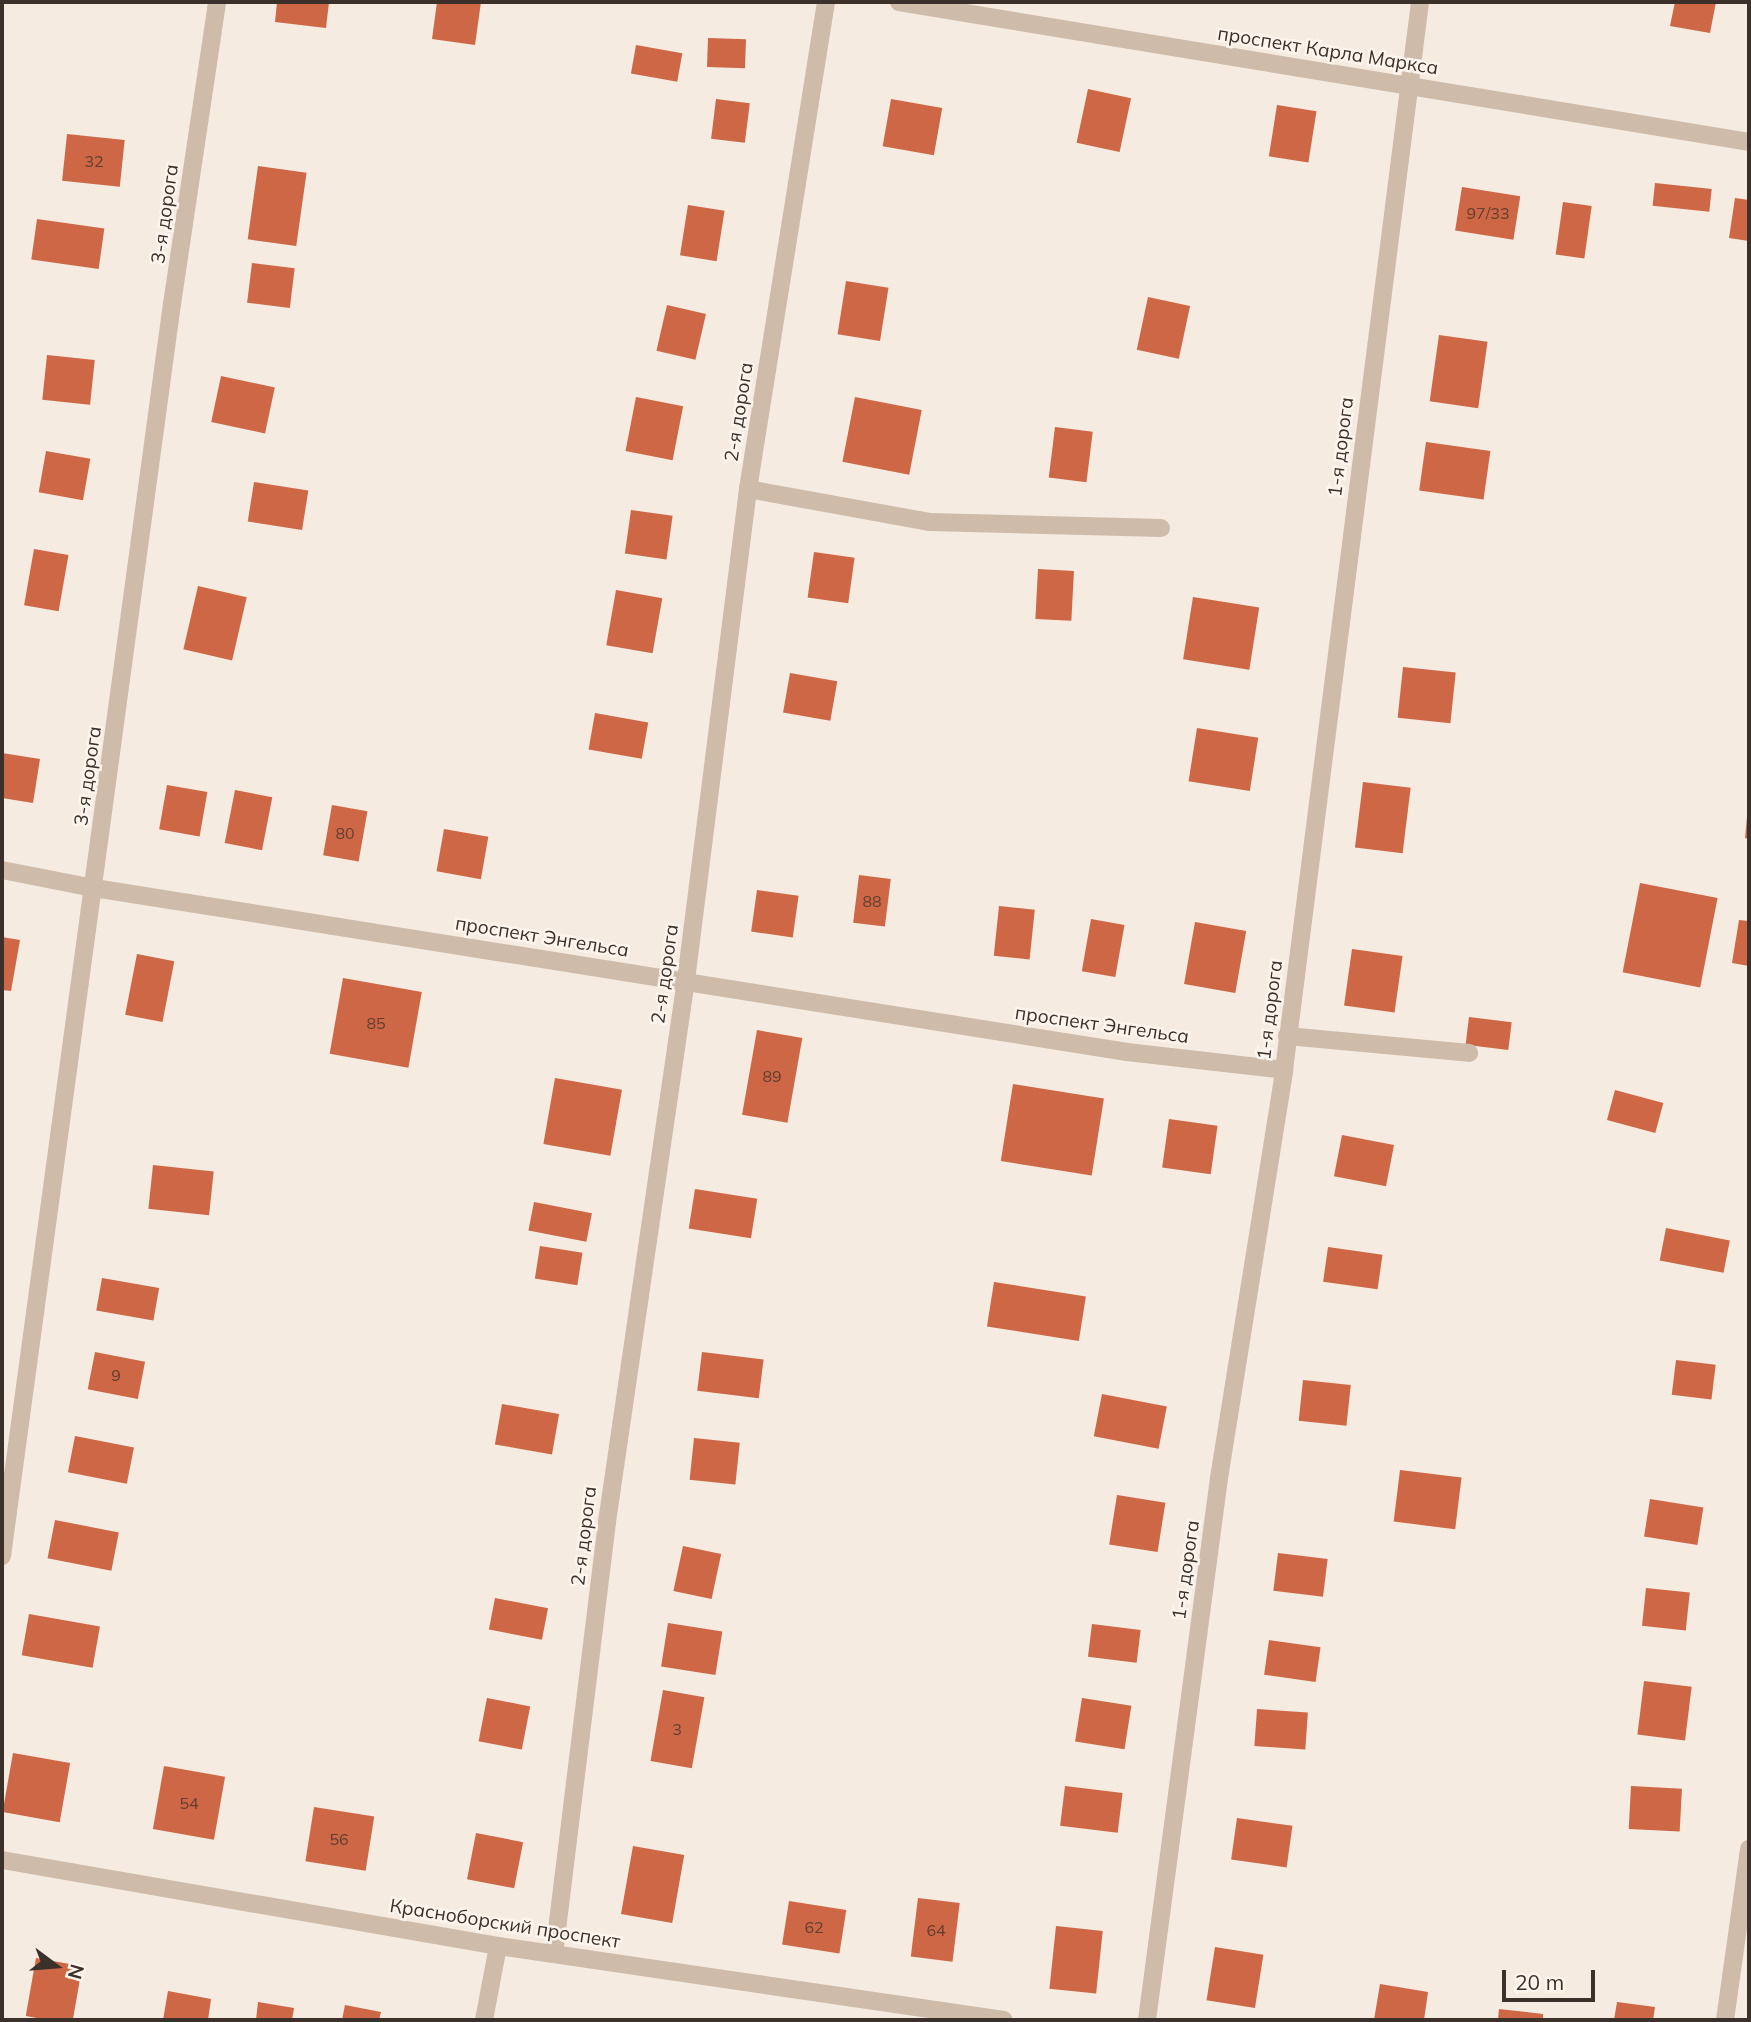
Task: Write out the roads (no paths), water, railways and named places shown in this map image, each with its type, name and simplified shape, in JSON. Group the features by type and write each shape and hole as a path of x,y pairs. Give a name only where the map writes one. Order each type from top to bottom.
{"street":[{"name":"3-я дорога","path":"2,1556 172,304 217,2"},
{"name":"2-я дорога","path":"554,1954 607,1521 686,981 748,489 826,2"},
{"name":"проспект Карла Маркса","path":"900,2 1749,142"},
{"name":"1-я дорога","path":"1147,2020 1219,1478 1284,1070 1420,2"},
{"path":"748,489 929,522 1161,528"},
{"name":"проспект Энгельса","path":"2,870 94,888 1127,1052 1284,1070"},
{"path":"1287,1035 1469,1053"},
{"path":"1725,2020 1749,1849"},
{"name":"Красноборский проспект","path":"2,1860 554,1954 1004,2020"},
{"path":"484,2020 498,1945"}]}
